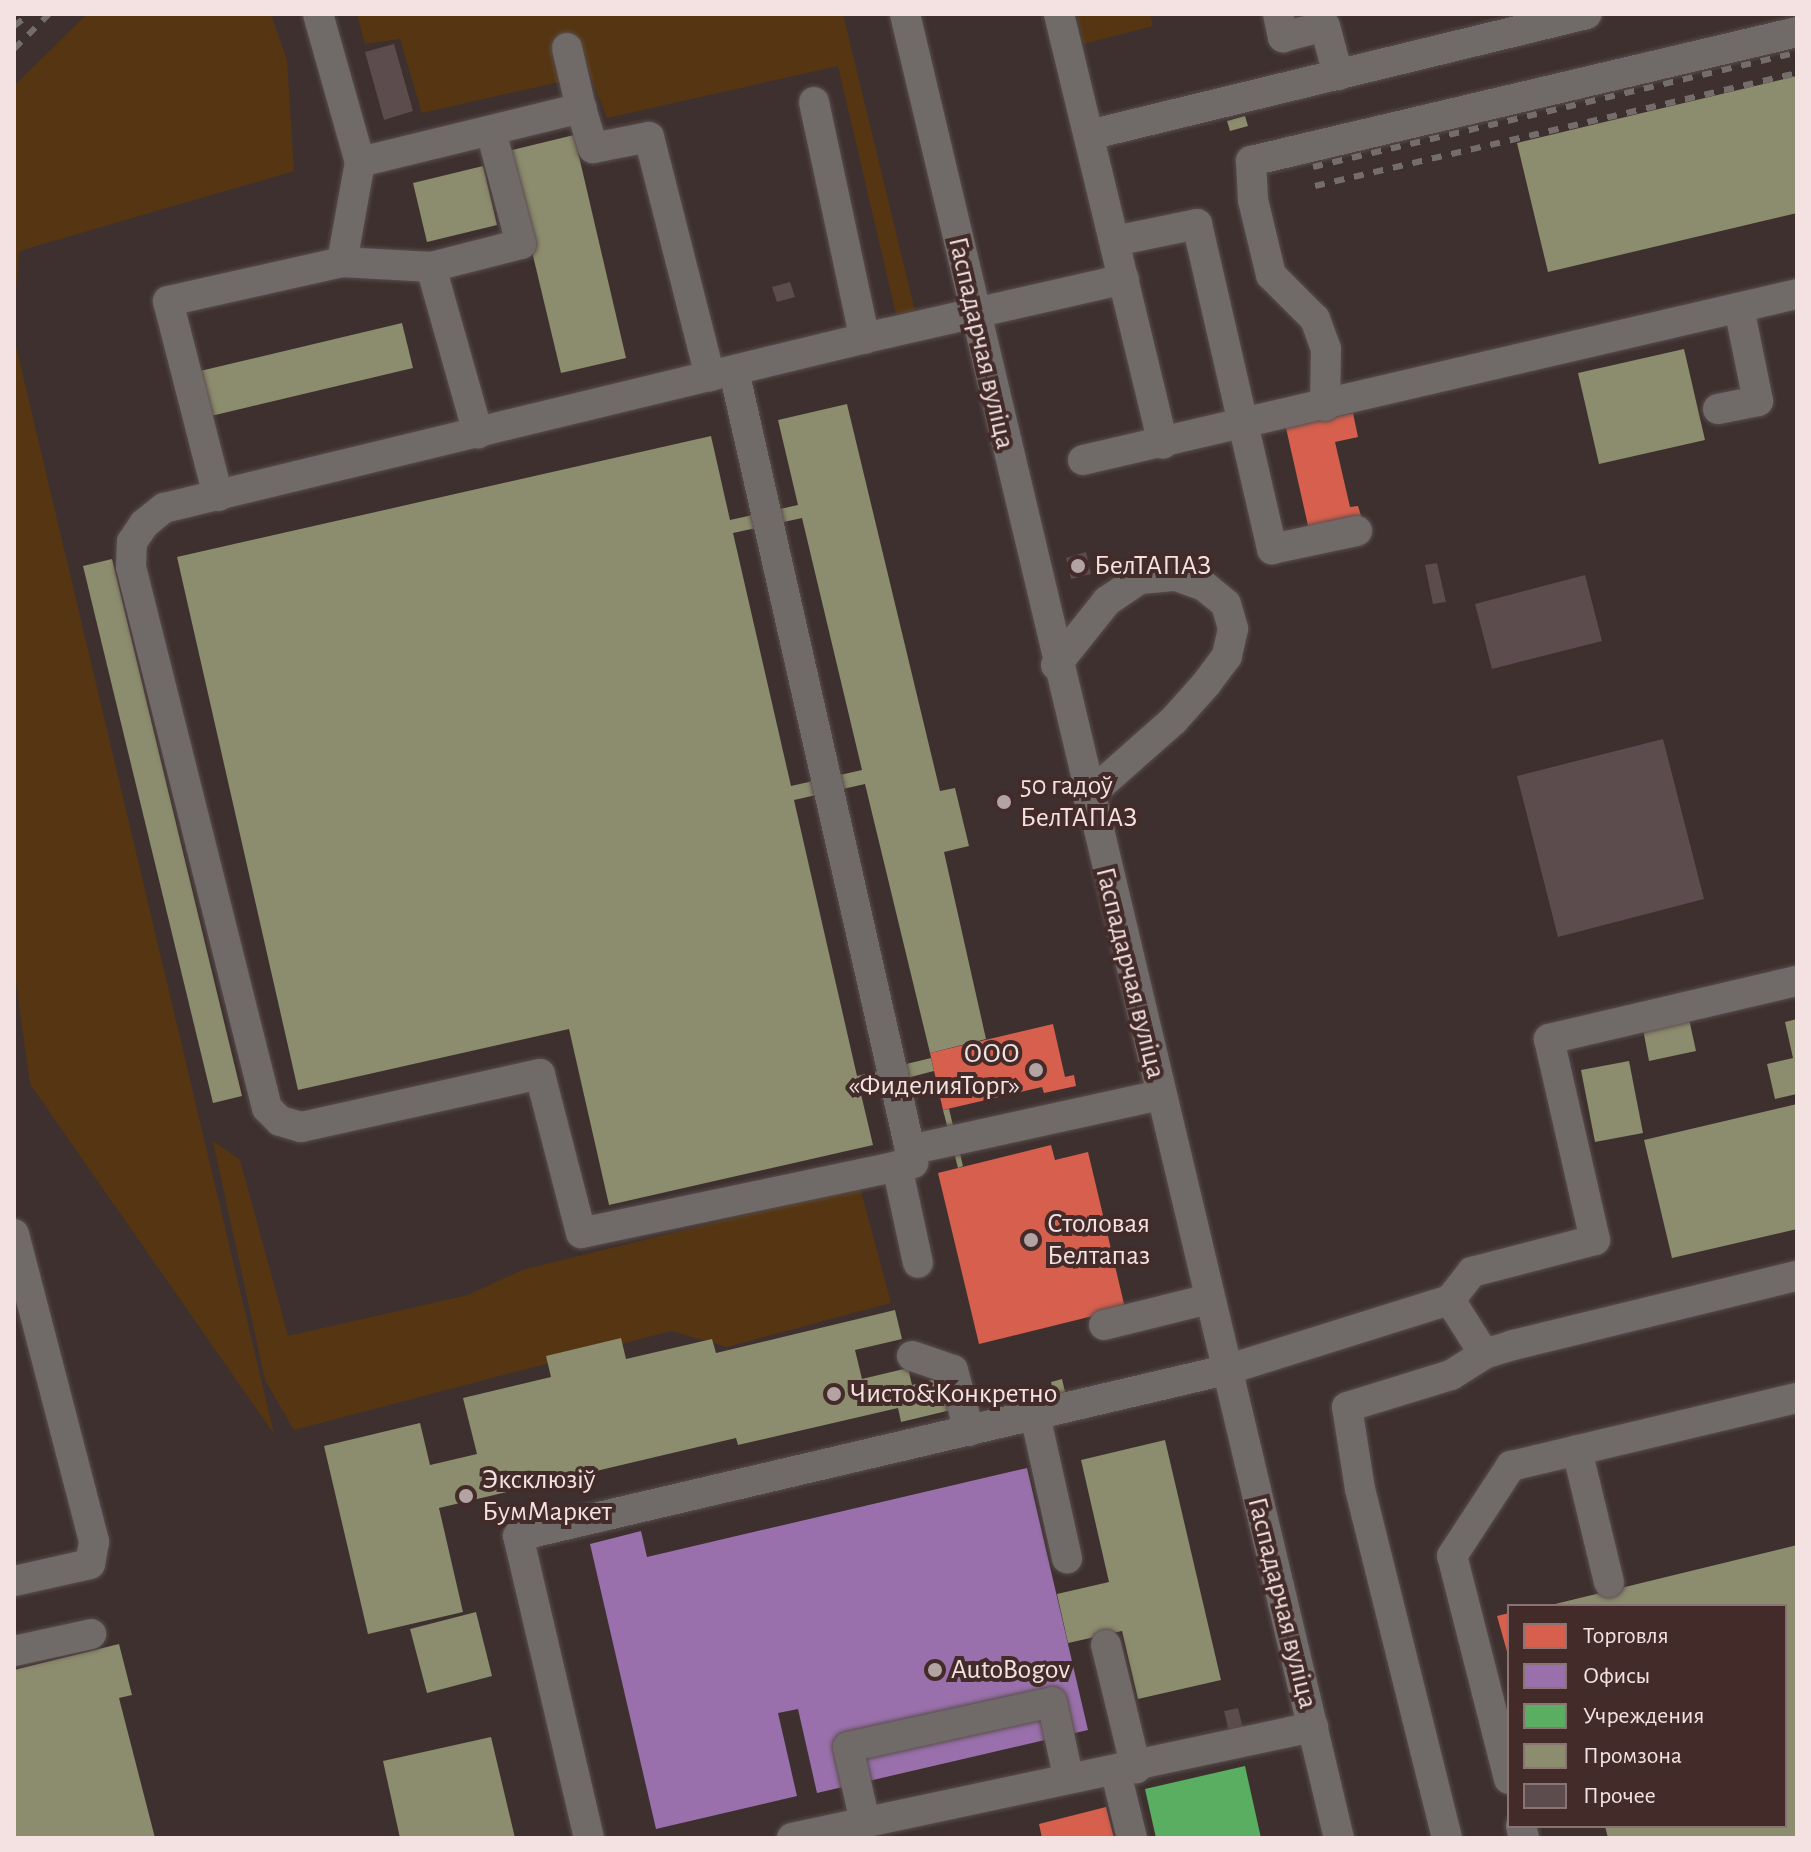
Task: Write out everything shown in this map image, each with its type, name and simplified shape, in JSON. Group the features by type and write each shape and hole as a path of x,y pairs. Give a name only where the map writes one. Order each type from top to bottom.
{"street":[{"path":"318,14 360,162 342,262"},
{"name":"Гаспадарчая вуліца","path":"905,14 1056,665 1339,1838"},
{"path":"1059,14 1163,444"},
{"path":"1278,14 1283,37 1325,26 1338,75"},
{"path":"1089,135 1587,14"},
{"path":"1325,406 1326,349 1315,319 1271,275 1253,200 1251,161 1797,32"},
{"path":"567,48 593,148 649,137 722,374 903,1158 918,1263"},
{"path":"814,102 865,339"},
{"path":"360,162 581,108"},
{"path":"218,496 168,301 342,262 431,267 521,244 491,131"},
{"path":"1115,241 1197,224 1272,549 1357,531"},
{"path":"431,267 478,433"},
{"path":"1124,279 164,508 132,542 131,567 267,1108 280,1121 301,1127 540,1074 581,1233 1160,1095"},
{"path":"1083,460 1163,444 1797,294"},
{"path":"1718,409 1758,401 1739,308"},
{"path":"1056,665 1107,601 1140,579 1176,576 1204,586 1226,604 1233,629 1227,656 1174,720 1088,796"},
{"path":"589,1838 518,1536 1226,1370 1450,1300 1472,1272 1595,1240 1549,1039 1797,981"},
{"path":"14,1234 94,1542 90,1564 14,1581"},
{"path":"1447,1838 1360,1489 1347,1407 1451,1375 1484,1354 1797,1276"},
{"path":"1104,1325 1209,1299"},
{"path":"1450,1300 1484,1354"},
{"path":"912,1356 953,1370 969,1431"},
{"path":"1507,1771 1452,1556 1511,1466 1797,1398"},
{"path":"1035,1415 1067,1558"},
{"path":"1577,1450 1609,1582"},
{"path":"14,1651 91,1634"},
{"path":"1106,1645 1126,1770 1132,1838"},
{"path":"865,1822 848,1747 1052,1702 1068,1776"},
{"path":"792,1838 1068,1776 1126,1770 1313,1727"}],"shaded area":[{"path":"87,14 271,14 287,60 294,171 19,251 14,320 14,86"},
{"path":"357,14 843,14 915,311 896,314 838,66 607,118 590,75 422,113 400,39 365,44"},
{"path":"1077,14 1150,14 1153,26 1084,44"},
{"path":"14,338 274,1434 30,1084 14,968"},
{"path":"213,1141 240,1160 288,1336 468,1295 522,1270 860,1187 891,1303 727,1347 671,1331 294,1430 265,1380"}],"building: Торговля":[{"path":"1353,413 1358,437 1335,442 1350,507 1358,506 1362,519 1309,530 1286,428"},
{"path":"1053,1024 1065,1077 1074,1075 1076,1086 1044,1093 1042,1087 943,1110 930,1053"},
{"name":"Столовая Белтапаз","path":"1051,1145 1055,1160 1088,1152 1125,1308 979,1344 938,1173"},
{"path":"1507,1614 1507,1651 1497,1616"},
{"path":"1106,1807 1114,1838 1042,1838 1039,1824"}],"building: Офисы":[{"path":"1027,1468 1088,1730 817,1793 798,1709 778,1713 797,1796 656,1829 590,1544 641,1531 647,1557"}],"building: Учреждения":[{"path":"1245,1766 1261,1838 1156,1838 1145,1789"}],"building: Промзона":[{"path":"1797,76 1797,213 1548,272 1517,143"},
{"path":"1245,116 1248,126 1230,131 1227,121"},
{"path":"574,135 626,358 561,373 508,151"},
{"path":"483,166 497,225 427,242 413,183"},
{"path":"402,323 413,368 211,416 200,371"},
{"path":"1684,349 1705,440 1599,464 1578,373"},
{"path":"847,404 940,791 955,788 969,846 944,852 986,1039 930,1053 865,784 794,800 857,1076 931,1058 934,1071 860,1090 873,1145 609,1205 569,1029 298,1090 177,557 711,436 730,520 798,505 778,420","holes":["802,518 862,770 791,786 733,533"]},
{"path":"112,559 242,1096 213,1103 83,566"},
{"path":"1689,1019 1696,1051 1649,1061 1643,1029"},
{"path":"1797,1019 1797,1094 1775,1099 1767,1064 1793,1058 1785,1022"},
{"path":"1629,1061 1643,1133 1595,1142 1581,1070"},
{"path":"1797,1104 1797,1229 1672,1258 1644,1140"},
{"path":"949,1109 963,1166 958,1168 943,1110"},
{"path":"895,1310 902,1339 855,1350 862,1379 908,1368 912,1385 944,1377 951,1410 901,1422 898,1408 738,1445 736,1438 439,1508 463,1612 368,1634 324,1446 420,1423 430,1465 477,1454 463,1398 551,1377 546,1356 621,1338 626,1359 712,1339 716,1353"},
{"path":"1062,1379 1066,1396 1055,1398 1051,1382"},
{"path":"1165,1440 1221,1680 1138,1699 1122,1631 1068,1643 1057,1594 1109,1582 1081,1460"},
{"path":"1797,1545 1797,1838 1608,1838 1606,1828 1787,1828 1787,1604 1555,1604"},
{"path":"476,1612 492,1676 427,1693 410,1629"},
{"path":"119,1644 132,1695 119,1698 155,1838 14,1838 14,1670"},
{"path":"491,1737 515,1838 400,1838 383,1761"}],"building: Прочее":[{"path":"394,44 413,111 384,120 365,52"},
{"path":"790,282 795,297 777,302 772,287"},
{"path":"1086,552 1091,574 1071,579 1066,558"},
{"path":"1437,563 1446,602 1433,604 1425,565"},
{"path":"1585,575 1602,641 1492,669 1475,604"},
{"path":"1663,739 1704,899 1558,937 1517,776"},
{"path":"1238,1708 1243,1728 1229,1732 1224,1711"}],"railway":[{"path":"14,26 30,14"},
{"path":"14,49 49,14"},
{"path":"1313,167 1797,53"},
{"path":"1315,186 1797,73"}],"place":[{"name":"БелТАПАЗ","path":"1078,566"},
{"name":"50 гадоў БелТАПАЗ","path":"1004,802"},
{"name":"ООО «ФиделияТорг»","path":"1036,1070"},
{"name":"Столовая Белтапаз","path":"1031,1240"},
{"name":"Чисто&Конкретно","path":"834,1394"},
{"name":"Эксклюзіў БумМаркет","path":"466,1496"},
{"name":"AutoBogov","path":"935,1670"}]}
